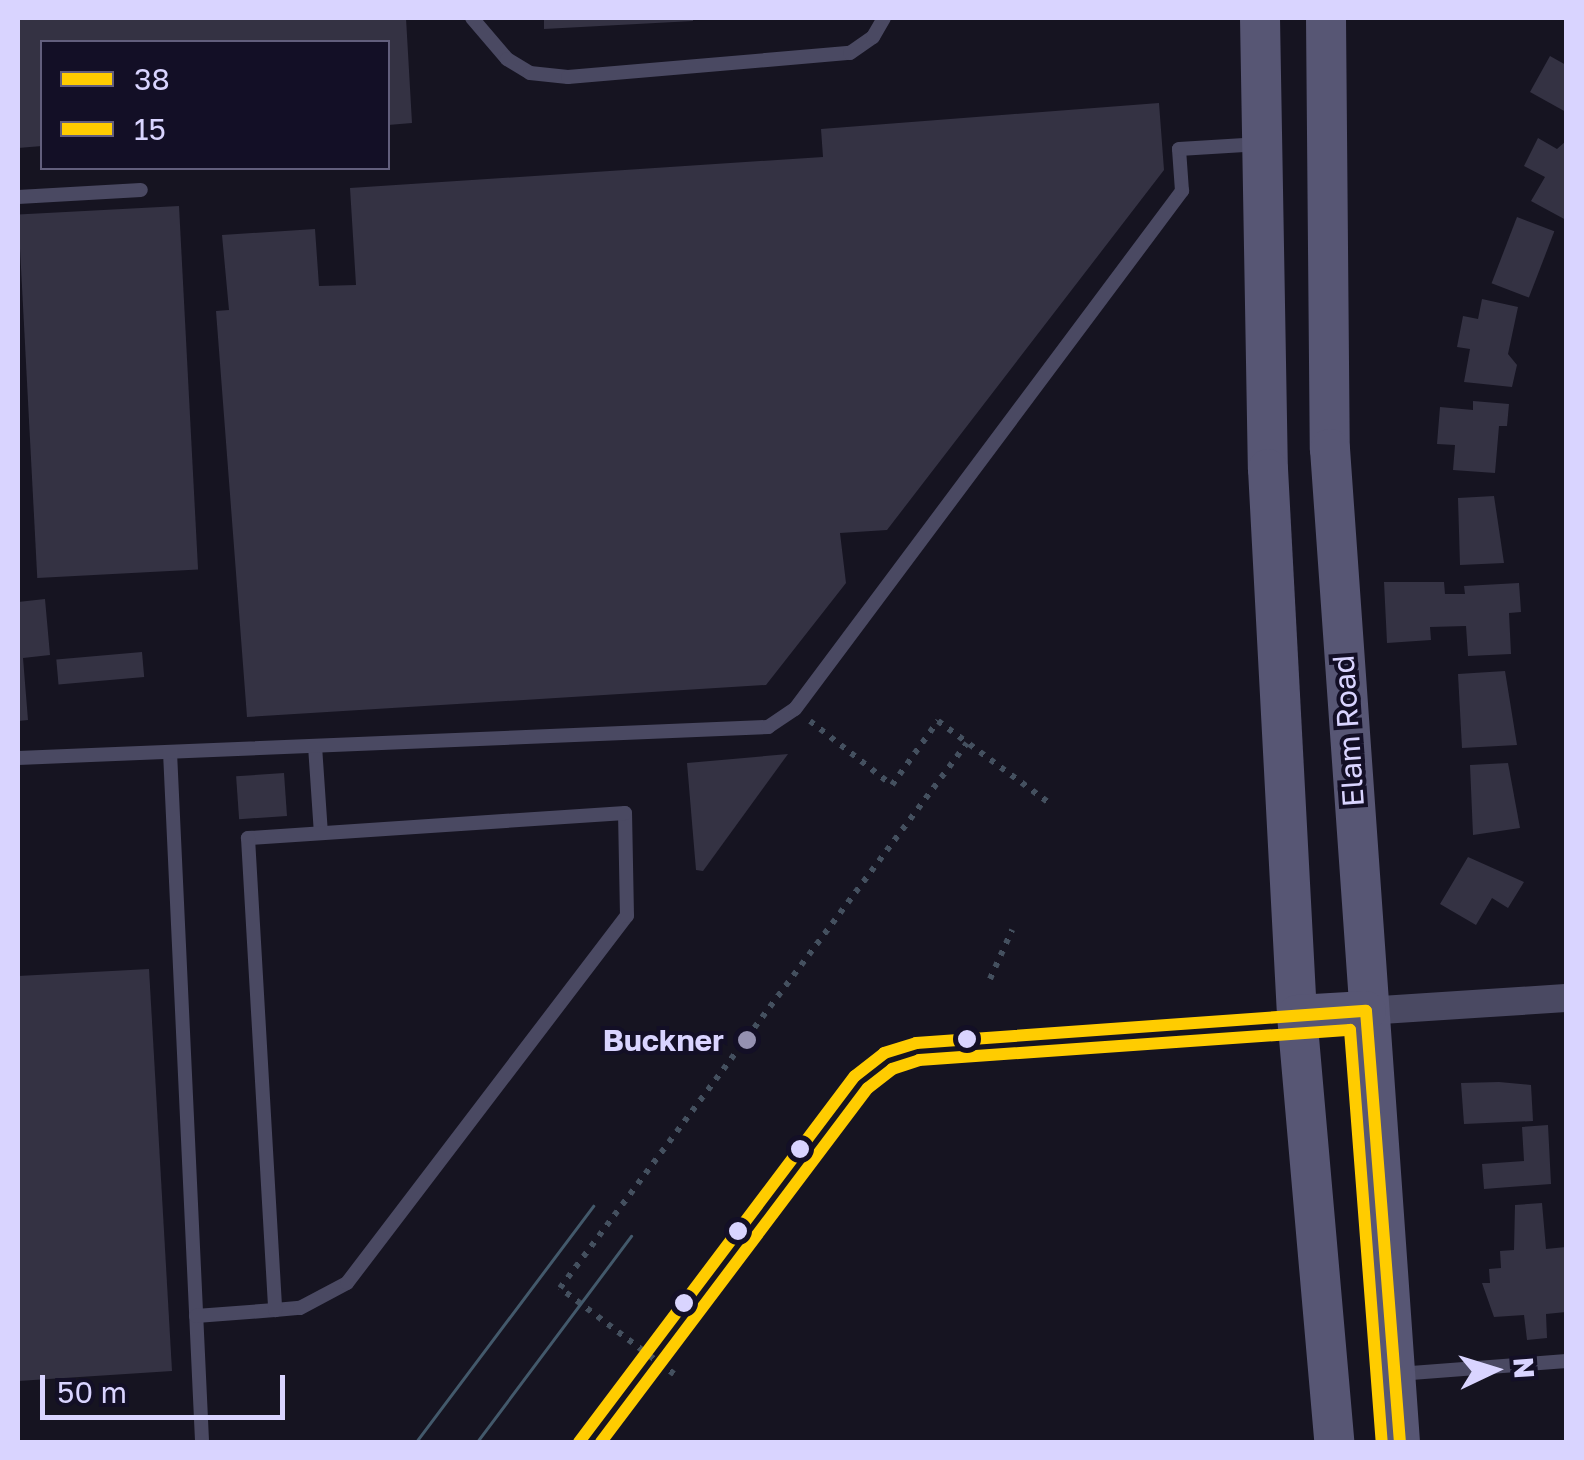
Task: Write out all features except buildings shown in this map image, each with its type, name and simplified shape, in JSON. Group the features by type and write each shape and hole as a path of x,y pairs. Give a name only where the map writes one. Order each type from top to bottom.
{"main road":[{"path":"1260,18 1268,469 1297,1015 1334,1442"},
{"name":"Elam Road","path":"1326,18 1330,449 1366,1011 1400,1442"},
{"path":"1297,1015 1366,1011"},
{"path":"1330,1378 1396,1374"}],"street":[{"path":"1366,1011 1566,998"}],"lane":[{"path":"472,18 507,60 530,74 568,77 850,54 874,37 884,18"},
{"path":"18,758 768,727 795,709 1182,191 1180,149 1260,144"},
{"path":"18,197 140,190"},
{"path":"315,746 321,833"},
{"path":"170,752 202,1442"},
{"path":"196,1316 275,1310 300,1308 347,1283 628,916 625,814 248,838 275,1310"},
{"path":"1396,1374 1566,1361"}],"path":[{"path":"795,709 892,785 938,721 1052,805"},
{"path":"674,1374 560,1288 967,743"},
{"path":"990,979 1012,930"}],"tram line":[{"path":"416,1442 593,1206"},
{"path":"477,1442 631,1236"}],"transit line":[{"name":"38","path":"579,1442 855,1076 884,1053 916,1043 1366,1011 1400,1442"},
{"name":"15","path":"601,1442 868,1088 892,1069 919,1060 1350,1030 1382,1442"}],"place":[{"name":"Buckner","path":"747,1040"}]}
